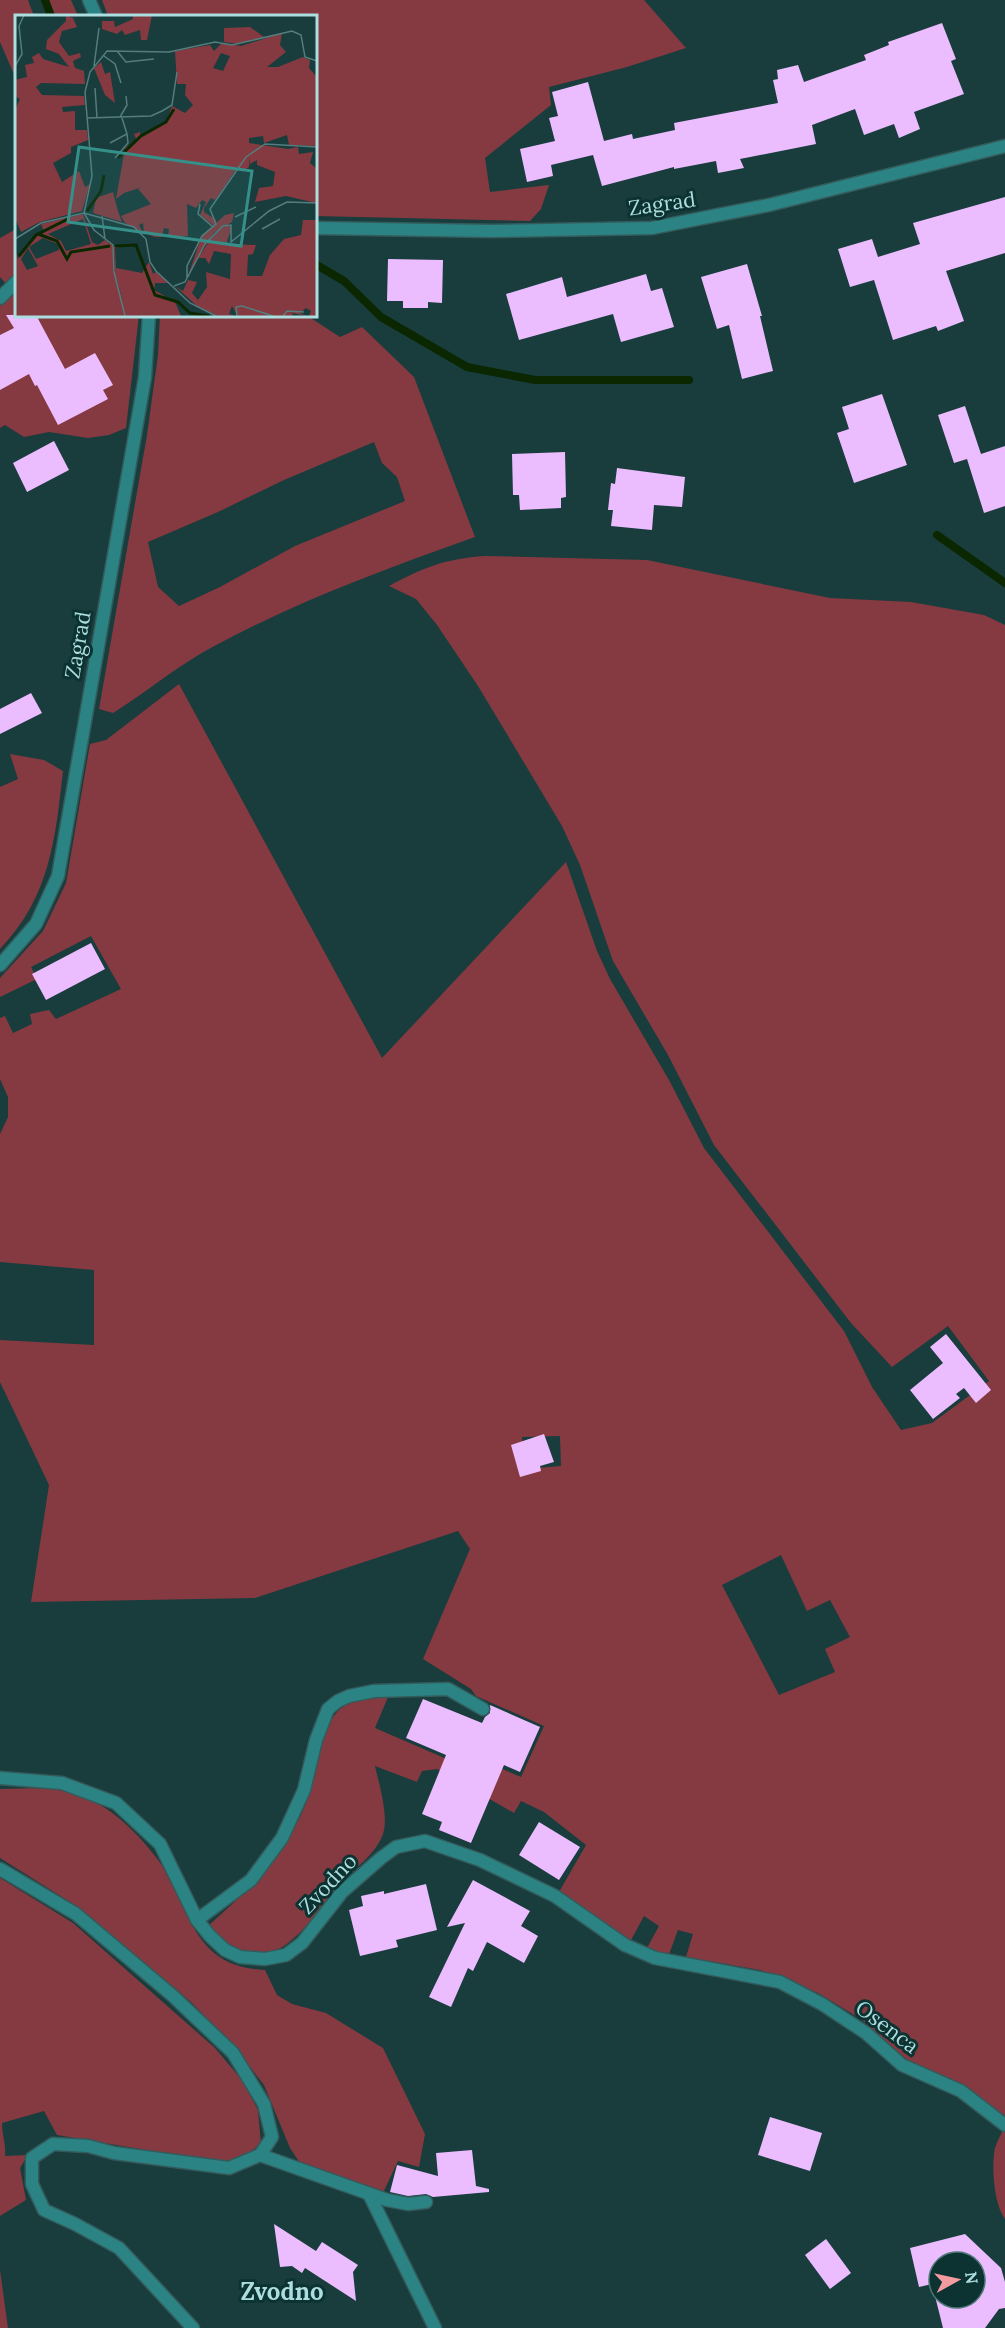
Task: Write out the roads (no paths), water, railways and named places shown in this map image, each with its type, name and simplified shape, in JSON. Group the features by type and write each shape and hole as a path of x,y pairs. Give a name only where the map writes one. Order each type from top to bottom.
{"street":[{"path":"89,0 96,15"},
{"name":"Zagrad","path":"316,228 491,231 652,228 769,205 1005,146"},
{"path":"0,298 15,283"},
{"name":"Zagrad","path":"0,965 36,924 58,876 145,377 149,316"},
{"path":"197,1920 251,1880 282,1838 304,1790 316,1740 328,1709 338,1701 349,1696 374,1691 448,1689 483,1709"},
{"name":"Zvodno","path":"0,1778 62,1783 116,1803 160,1844 197,1920 225,1950 240,1957 265,1959 286,1955 302,1943 342,1892 381,1858 396,1847 425,1841 480,1860 555,1896 625,1945 655,1958 740,1974"},
{"path":"0,1869 76,1914 172,1996 233,2053 264,2104 272,2137 260,2155 229,2168 114,2153 88,2146 53,2144 32,2158 32,2184 44,2210 119,2248 193,2328"},
{"name":"Osenca","path":"740,1974 780,1982 822,2004 866,2033 902,2065 961,2091 1005,2125"},
{"path":"260,2155 369,2194 408,2204 426,2202"},
{"path":"369,2194 435,2328"}],"waterway":[{"path":"45,0 51,15"},
{"path":"316,265 344,281 381,317 467,367 535,380 689,380"},
{"path":"937,535 1005,583"}],"district":[{"name":"Zvodno","path":"282,2292"}]}
